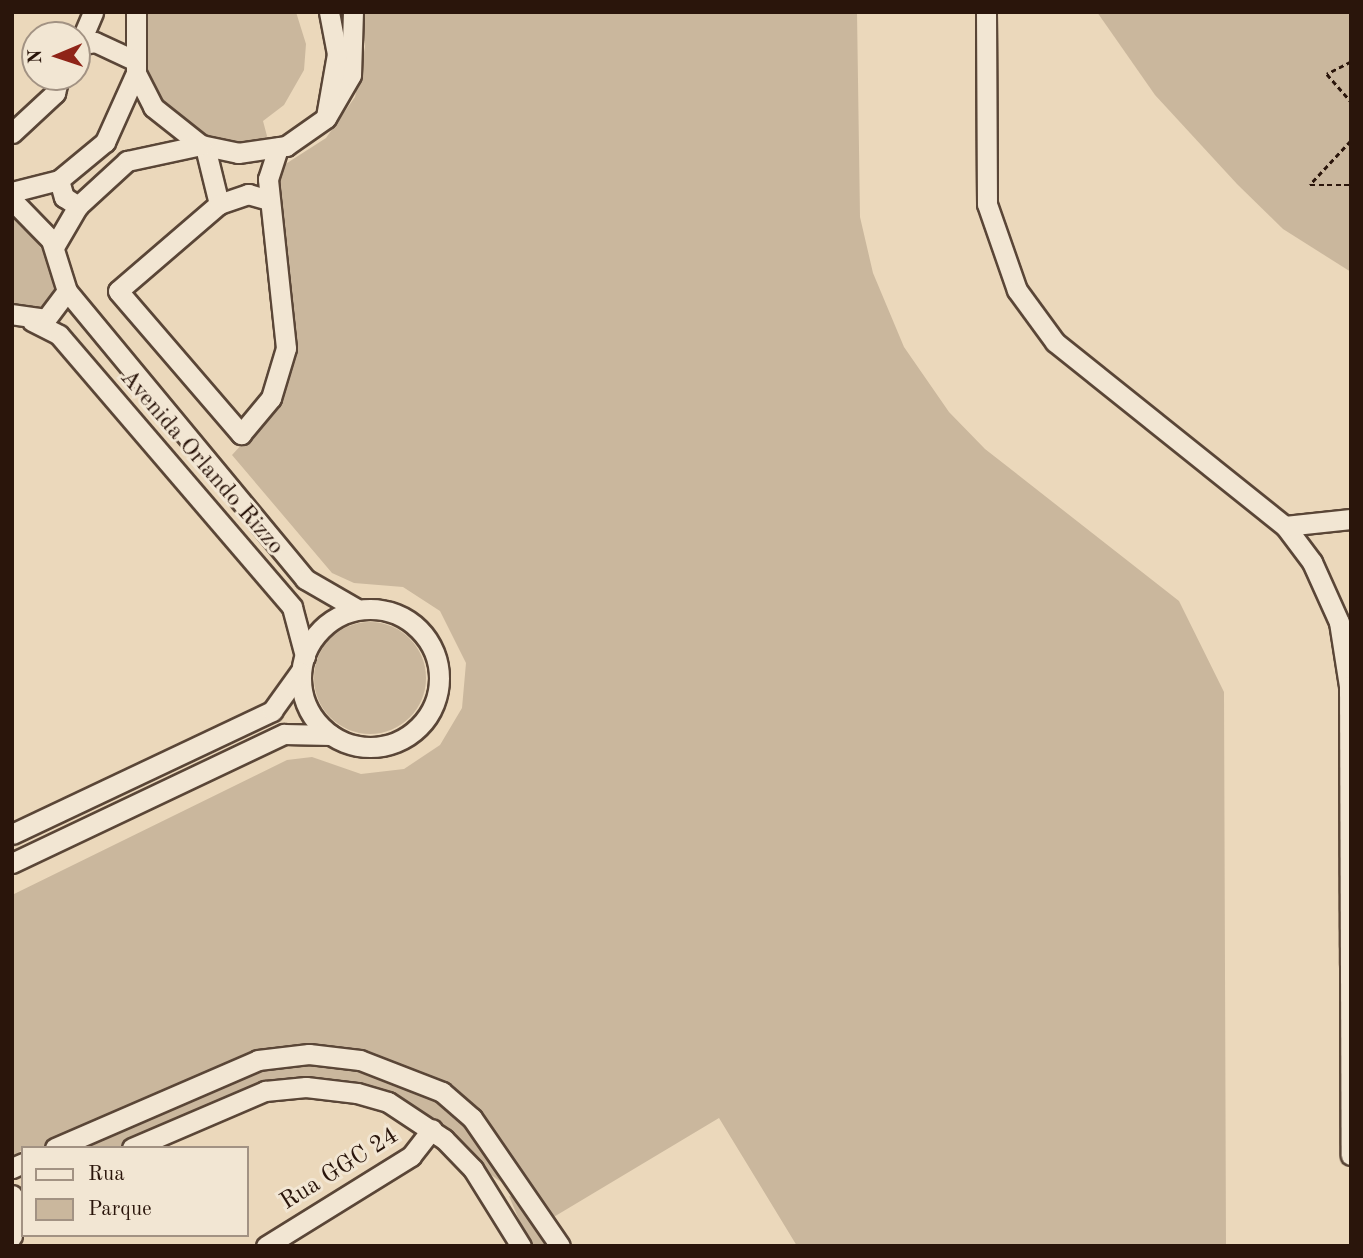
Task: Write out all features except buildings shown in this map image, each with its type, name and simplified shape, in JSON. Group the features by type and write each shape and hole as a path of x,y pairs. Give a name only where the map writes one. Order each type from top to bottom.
{"street":[{"path":"12,192 59,180 91,154 111,133 135,66 136,12"},
{"path":"326,118 337,54 329,12"},
{"path":"54,247 78,206 108,177 137,156 203,146 237,153 278,148 326,118 351,75 353,12"},
{"path":"986,12 985,192 998,250 1017,290 1055,342 1285,526 1312,562 1339,622 1348,664 1350,744 1351,1155"},
{"path":"91,44 101,44 135,66 164,120 203,146 219,204"},
{"path":"12,133 56,91"},
{"path":"269,200 248,194 219,204 118,291 240,434 271,398 286,348 269,200 278,148"},
{"path":"91,154 108,177"},
{"path":"59,180 64,197 78,206"},
{"path":"12,200 54,247 67,291 57,311 32,321"},
{"name":"Avenida Orlando Rizzo","path":"67,291 305,579 357,609"},
{"name":"Avenida Orlando Rizzo","path":"12,314 59,335 292,607 303,662"},
{"path":"1285,526 1351,519"},
{"path":"12,834 272,711 325,625 357,609 393,612 424,633 437,656 437,697 425,721 392,744 366,747 331,735 284,734 12,863"},
{"path":"303,662 307,705 331,735"},
{"path":"59,1146 213,1075 309,1054 360,1060 442,1092 472,1118 519,1179 559,1246"},
{"path":"136,1146 226,1103 306,1087 388,1102 432,1129 491,1196 521,1246"},
{"name":"Rua GGC 24","path":"266,1246 411,1156 432,1129"},
{"path":"491,1196 519,1179"},
{"path":"12,1236 17,1199"}],"path":[{"path":"1351,62 1326,74 1351,102"},
{"path":"1351,141 1310,185 1351,185"}],"green space":[{"path":"141,12 296,12 306,44 304,70 284,105 263,121 267,136 261,146 213,142 168,114 145,80"},
{"path":"360,12 857,12 860,217 873,273 904,347 949,412 985,449 1179,601 1224,692 1226,1246 797,1246 719,1118 552,1218 483,1119 427,1078 385,1059 245,1055 43,1146 21,1146 21,1150 12,1160 12,895 287,760 312,757 361,774 404,769 440,745 462,708 466,663 440,611 403,587 354,583 332,573 232,455 278,405 294,358 274,184 284,165 326,138 355,97 365,47"},
{"path":"1097,12 1351,12 1351,272 1283,229 1237,184 1155,95"},
{"path":"12,212 49,258 57,290 42,309 12,303"},
{"path":"370,622 391,626 410,638 422,657 426,678 422,699 410,718 391,730 370,734 349,730 330,718 318,699 314,678 318,657 330,638 349,626"},
{"path":"294,1062 356,1066 433,1098 466,1123 501,1182 376,1092 223,1100 126,1146 78,1146 232,1075"},
{"path":"509,1196 514,1197 551,1246 530,1246"}]}
